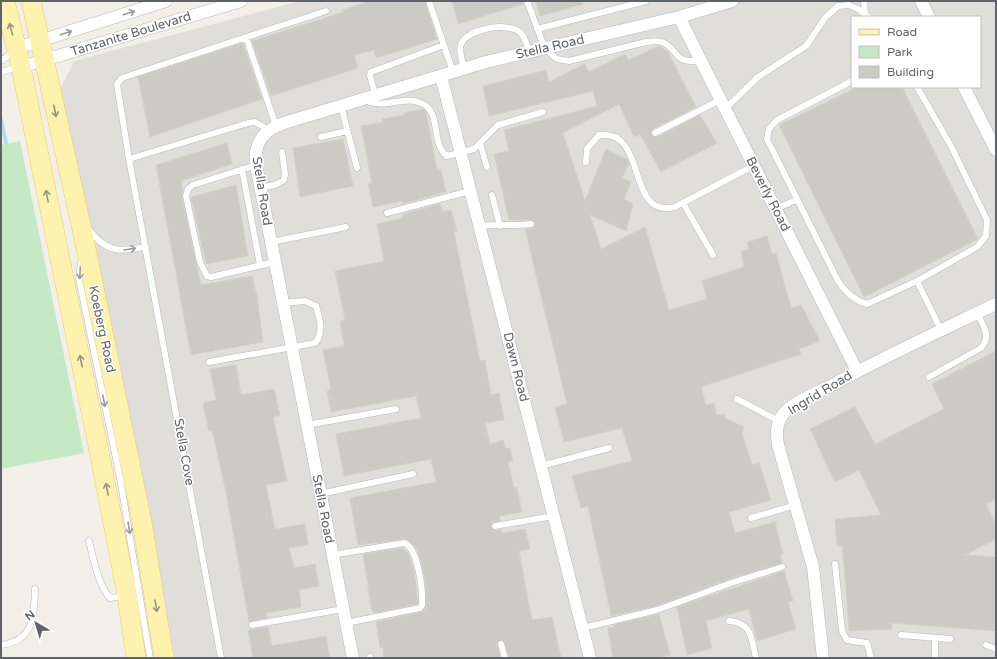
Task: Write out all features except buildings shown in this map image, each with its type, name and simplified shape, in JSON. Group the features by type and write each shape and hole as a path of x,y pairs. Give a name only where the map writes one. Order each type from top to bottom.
{"main road":[{"name":"Koeberg Road","path":"5,1 21,67 127,595 136,658"},
{"name":"Koeberg Road","path":"32,1 79,215 142,522 164,658"}],"street":[{"name":"Tanzanite Boulevard","path":"17,48 166,1"},
{"name":"Tanzanite Boulevard","path":"21,67 241,1"},
{"name":"Stella Road","path":"353,658 260,188 255,150 259,140 272,128 459,70 679,17 701,6 732,1"},
{"path":"921,1 928,16"},
{"name":"Beverly Road","path":"679,17 857,371"},
{"name":"Dawn Road","path":"441,76 590,658"},
{"path":"965,88 996,150"},
{"name":"Ingrid Road","path":"823,658 813,567 778,445 776,432 779,421 786,411 798,403 857,371 996,304"}],"lane":[{"path":"429,1 444,45 459,70"},
{"path":"527,1 545,49 557,59 569,61 639,44 658,41 666,44 678,58 685,61 700,60"},
{"path":"537,29 646,1"},
{"path":"864,1 867,15"},
{"path":"655,133 723,104 758,77 806,46 825,18 838,6 849,5 867,15"},
{"path":"272,128 246,37 326,11"},
{"path":"459,70 462,42 466,38 485,29 499,27 515,29 522,34 529,52"},
{"name":"Stella Cove","path":"221,658 117,90 118,81 122,78 246,37"},
{"path":"375,95 370,75 371,72 444,45"},
{"path":"1,61 17,48"},
{"path":"1,72 21,67"},
{"path":"851,82 777,120 769,129 767,139 796,200 838,281 846,292 857,301 866,304 917,281 977,247 986,236 987,220 951,146 918,88"},
{"path":"363,99 376,105 408,100 424,105 432,114 440,149 447,156 474,149 498,125 543,112"},
{"path":"341,106 356,168"},
{"path":"129,158 248,123 256,122 272,128"},
{"path":"321,137 347,131"},
{"path":"586,162 587,149 599,135 607,134 616,138 625,147 635,161 639,180 645,196 663,209 675,207 754,166"},
{"path":"480,143 487,168"},
{"path":"260,188 275,185 284,180 286,174 282,152"},
{"path":"256,165 193,185 188,189 186,196 204,274 211,277 275,262"},
{"path":"242,169 260,265"},
{"path":"387,214 470,191"},
{"path":"492,195 500,226"},
{"path":"775,209 796,200"},
{"path":"683,203 713,255"},
{"path":"79,215 95,238 108,248 121,251 146,247"},
{"path":"479,226 531,224"},
{"path":"271,242 346,227"},
{"path":"83,234 79,279 120,478 150,658"},
{"path":"917,281 940,330"},
{"path":"209,362 315,343 320,335 320,320 316,306 310,302 283,303"},
{"path":"929,377 981,348 986,343 988,335 977,313"},
{"path":"737,399 779,421"},
{"path":"306,425 396,409"},
{"path":"541,466 609,448"},
{"path":"320,494 414,474"},
{"path":"751,518 796,505"},
{"path":"495,526 554,516"},
{"path":"89,541 97,573 104,592 110,598 127,595"},
{"path":"332,555 404,543 408,544 412,549 420,575 422,599 422,605 420,608 346,623"},
{"path":"835,564 842,632 847,640 867,644 871,658"},
{"path":"583,628 657,610 731,582 782,567"},
{"path":"1,645 13,644 25,635 31,625 34,610 35,589"},
{"path":"252,625 343,609"},
{"path":"729,621 744,624 748,628 756,658"},
{"path":"901,635 950,639"},
{"path":"935,658 936,638"},
{"path":"501,644 504,658"},
{"path":"986,645 996,649"}],"shaded area":[{"path":"300,1 996,1 996,658 171,658 60,89 74,61"}],"green space":[{"path":"20,141 84,453 1,469 1,142 2,145"}],"waterway":[{"path":"1,119 6,143"}]}
